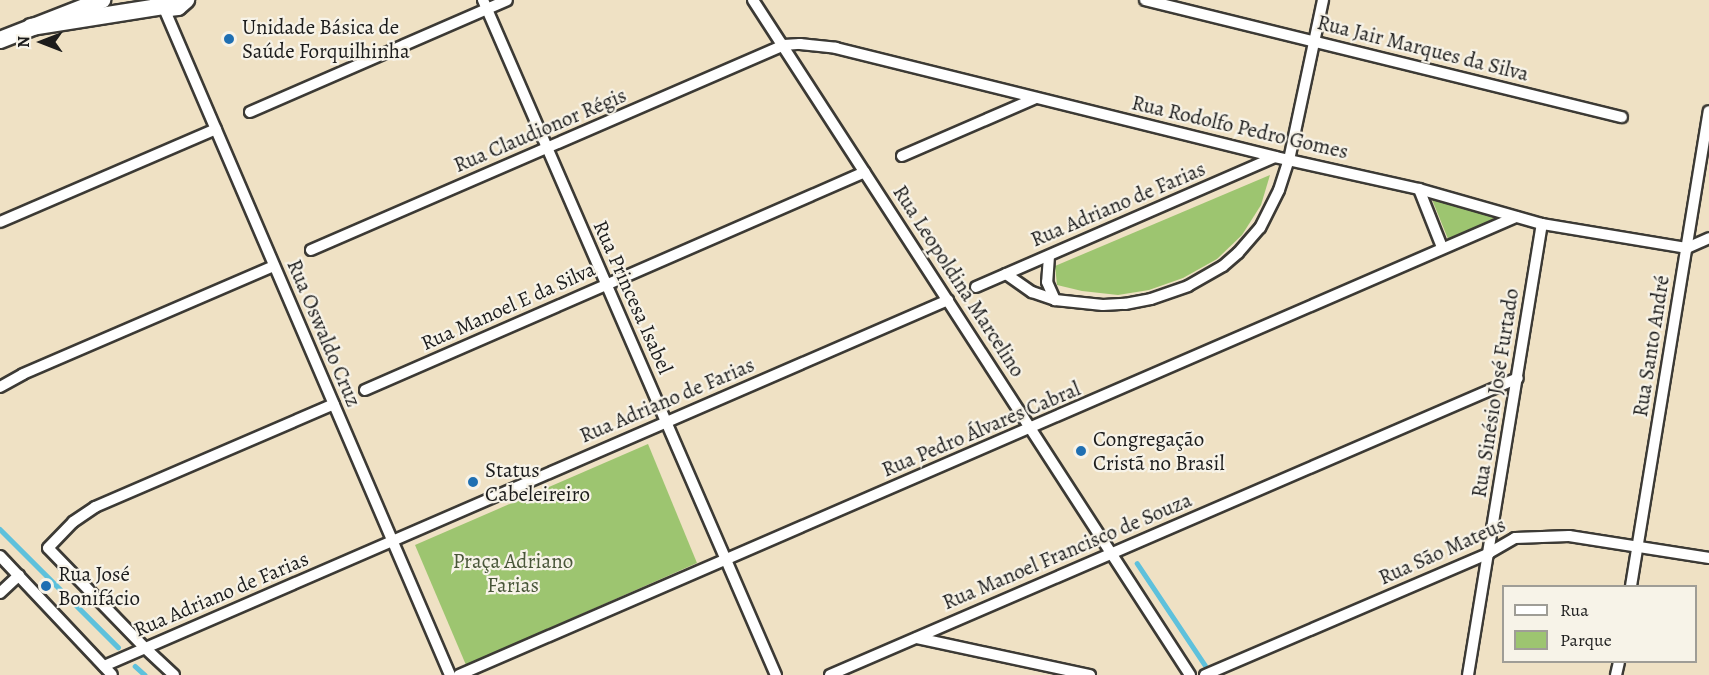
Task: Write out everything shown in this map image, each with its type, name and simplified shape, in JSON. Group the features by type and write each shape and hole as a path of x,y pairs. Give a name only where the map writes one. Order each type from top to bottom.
{"main road":[{"path":"0,40 102,0"},
{"path":"31,27 160,3 174,8 187,0"}],"street":[{"path":"250,112 485,4 507,0"},
{"name":"Rua Leopoldina Marcelino","path":"753,0 1190,675"},
{"name":"Rua Jair Marques da Silva","path":"1145,0 1622,117"},
{"path":"1006,274 1032,292 1055,300 1102,305 1125,304 1171,293 1206,277 1238,253 1260,228 1279,190 1288,160 1323,0"},
{"name":"Rua Oswaldo Cruz","path":"160,3 450,675"},
{"name":"Rua Princesa Isabel","path":"485,4 776,675"},
{"name":"Rua Rodolfo Pedro Gomes","path":"784,45 800,44 836,48 1275,157 1419,189 1542,224 1687,248"},
{"name":"Rua Claudionor Régis","path":"311,250 784,45"},
{"path":"902,156 1036,98"},
{"name":"Rua Santo André","path":"1631,585 1709,111"},
{"path":"0,222 216,129"},
{"name":"Rua Adriano de Farias","path":"976,287 1275,157"},
{"name":"Rua Manoel E da Silva","path":"365,390 865,172"},
{"path":"1419,189 1442,247"},
{"name":"Rua Pedro Álvares Cabral","path":"459,675 1031,429 1442,247 1516,217"},
{"name":"Rua Sinésio José Furtado","path":"1468,675 1542,224"},
{"path":"1687,248 1709,238"},
{"path":"1049,256 1047,282 1055,300"},
{"path":"0,387 274,266"},
{"name":"Rua Adriano de Farias","path":"104,666 948,300"},
{"name":"Rua Manoel Francisco de Souza","path":"830,675 1518,378"},
{"path":"174,675 48,548 73,522 95,507 334,404"},
{"name":"Rua São Mateus","path":"1205,675 1489,553 1507,541 1526,536 1569,536 1709,558"},
{"path":"0,556 112,675"},
{"path":"0,593 19,575"},
{"path":"917,638 1090,675"}],"green space":[{"path":"1270,175 1261,205 1242,235 1217,259 1183,278 1149,290 1118,295 1082,291 1057,285 1055,266"},
{"path":"1431,197 1496,212 1495,221 1448,239"},
{"name":"Praça Adriano Farias","path":"648,444 697,563 466,665 415,545"}],"waterway":[{"path":"0,529 118,647"},
{"path":"1137,563 1205,665"},
{"path":"135,666 145,675"}],"place":[{"name":"Unidade Básica de Saúde Forquilhinha","path":"229,39"},
{"name":"Congregação Cristã no Brasil","path":"1081,451"},
{"name":"Status Cabeleireiro","path":"473,482"},
{"name":"Rua José Bonifácio","path":"46,586"}]}
